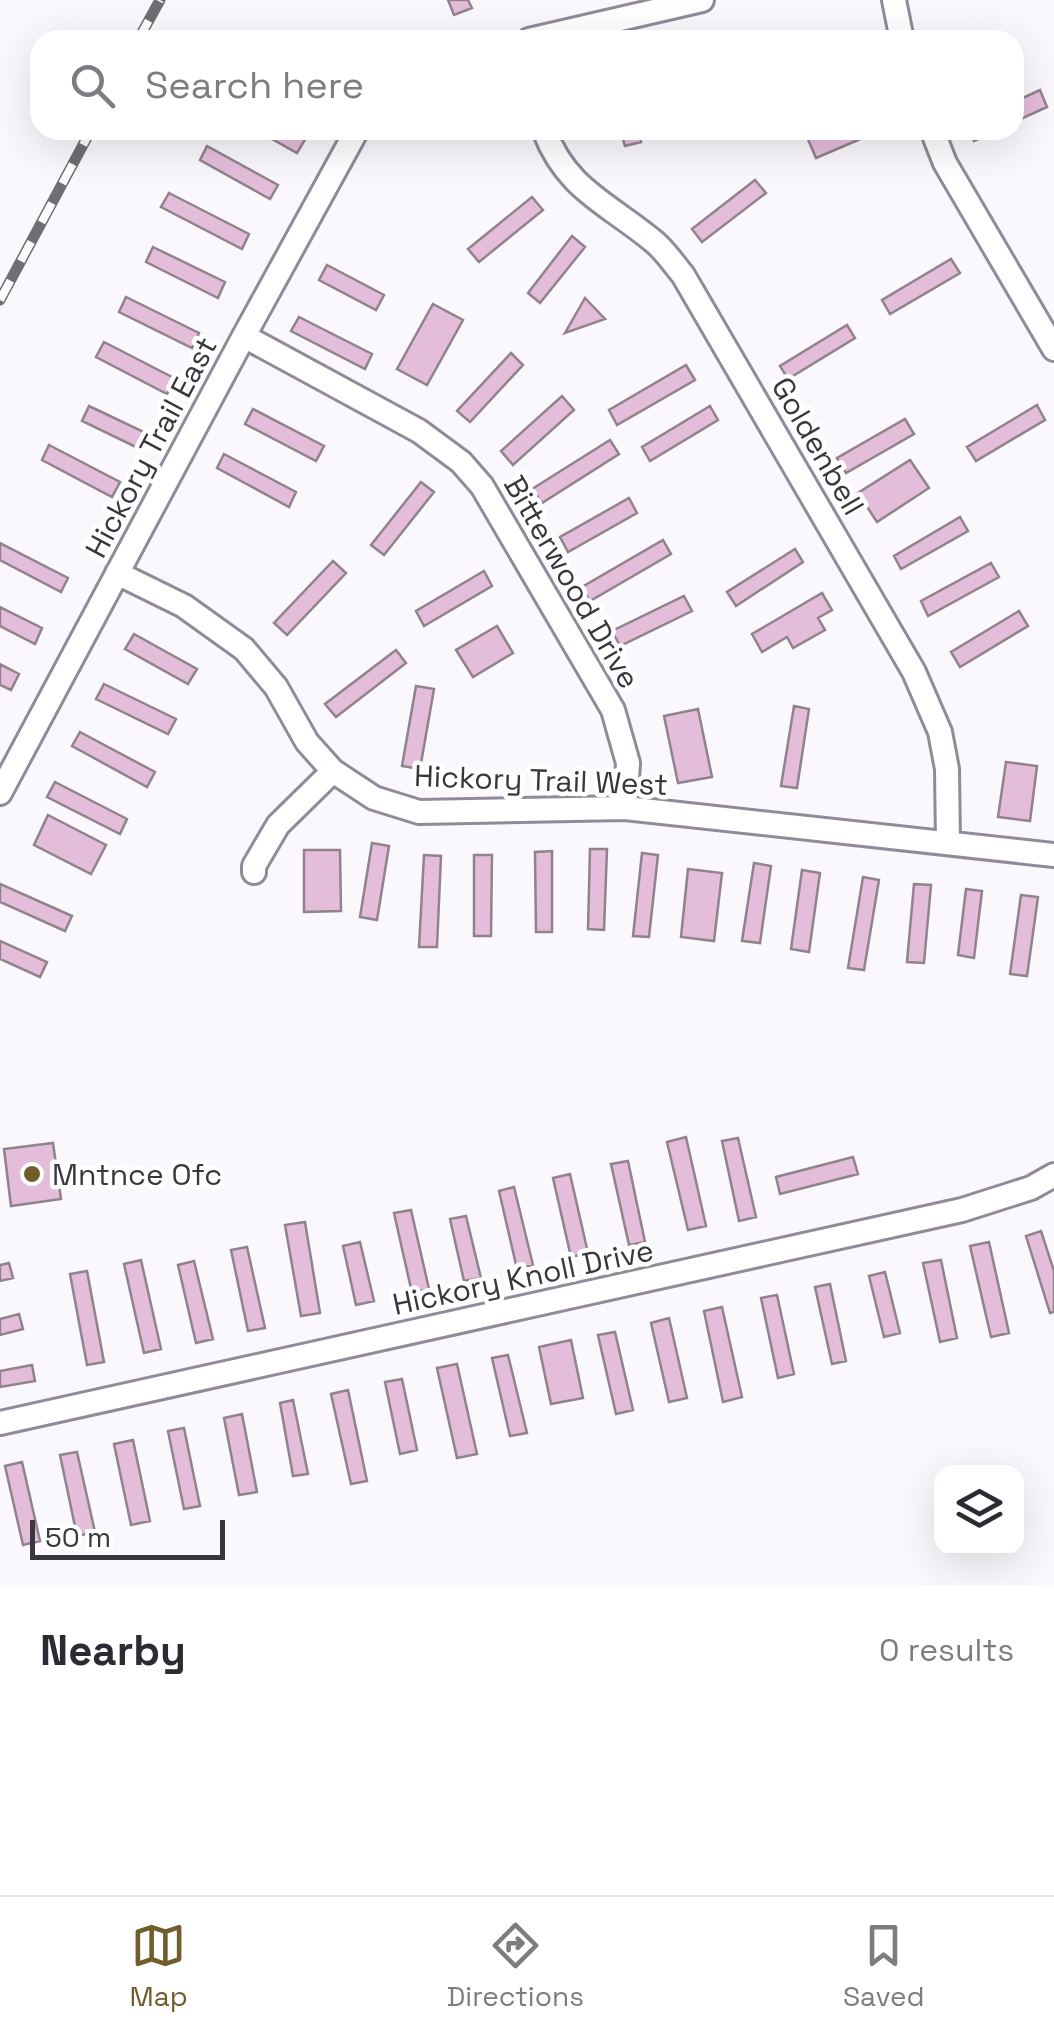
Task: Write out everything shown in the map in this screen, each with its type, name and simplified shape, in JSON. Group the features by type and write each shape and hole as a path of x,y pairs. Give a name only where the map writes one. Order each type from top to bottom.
{"street":[{"path":"573,30 702,0"},
{"path":"894,0 900,30"},
{"name":"Hickory Trail East","path":"0,793 352,140"},
{"name":"Goldenbell","path":"548,140 578,185 655,242 683,275 914,672 940,732 947,770 948,843"},
{"path":"936,140 1054,349"},
{"name":"Bitterwood Drive","path":"244,336 418,431 461,462 482,486 613,710 628,764 625,808"},
{"name":"Hickory Trail West","path":"117,573 184,606 244,649 276,687 308,742 333,771 374,798 419,812 625,808 1054,854"},
{"path":"254,872 278,825 333,771"},
{"name":"Hickory Knoll Drive","path":"0,1424 962,1210 1032,1188 1054,1175"}],"building":[{"path":"448,0 468,0 472,8 454,15"},
{"path":"1040,90 1047,107 1024,117 1024,97"},
{"path":"274,140 305,140 297,153"},
{"path":"623,140 640,140 641,142 625,146"},
{"path":"808,140 858,140 816,158"},
{"path":"207,146 278,185 270,199 200,160"},
{"path":"755,180 766,193 702,242 692,229"},
{"path":"169,193 249,234 242,249 161,207"},
{"path":"532,197 543,210 479,262 468,249"},
{"path":"572,236 585,247 540,303 528,293"},
{"path":"153,247 225,282 218,298 146,262"},
{"path":"951,259 960,273 890,314 882,300"},
{"path":"327,265 384,295 376,310 319,280"},
{"path":"126,297 199,333 192,348 119,312"},
{"path":"585,298 605,319 565,333"},
{"path":"433,304 463,320 427,385 397,369"},
{"path":"299,317 372,354 365,369 291,331"},
{"path":"847,325 855,338 788,379 780,366"},
{"path":"104,342 174,378 167,394 96,357"},
{"path":"511,353 523,365 470,422 457,411"},
{"path":"686,365 695,380 617,425 609,410"},
{"path":"562,396 574,410 513,465 501,451"},
{"path":"1037,405 1045,420 976,461 967,447"},
{"path":"89,406 146,433 138,448 82,421"},
{"path":"710,406 718,420 650,461 642,447"},
{"path":"253,409 324,446 316,461 245,424"},
{"path":"905,419 914,434 846,473 837,458"},
{"path":"610,440 619,454 542,503 532,489"},
{"path":"49,445 120,482 112,497 42,460"},
{"path":"224,454 296,492 289,507 217,468"},
{"path":"910,460 929,488 877,522 858,493"},
{"path":"421,482 434,492 384,555 371,545"},
{"path":"629,498 637,513 568,552 560,537"},
{"path":"960,517 968,531 901,569 894,556"},
{"path":"663,540 671,554 590,601 582,587"},
{"path":"0,543 68,578 61,592 0,560"},
{"path":"795,549 803,562 736,606 727,592"},
{"path":"333,561 346,573 287,635 274,623"},
{"path":"991,563 999,577 928,616 921,601"},
{"path":"484,571 492,586 424,626 416,611"},
{"path":"822,593 832,610 818,618 825,630 793,648 787,637 762,652 752,634"},
{"path":"684,596 692,611 620,646 612,631"},
{"path":"0,607 42,628 35,644 0,626"},
{"path":"1019,611 1028,626 960,667 951,652"},
{"path":"497,626 513,653 473,677 456,650"},
{"path":"134,634 197,669 188,684 125,649"},
{"path":"396,650 406,663 336,717 325,704"},
{"path":"0,664 19,674 11,690 0,685"},
{"path":"104,684 176,719 168,734 96,699"},
{"path":"416,686 434,689 420,769 402,766"},
{"path":"794,706 809,709 797,788 781,786"},
{"path":"698,709 712,777 678,783 664,716"},
{"path":"80,732 155,772 147,787 72,746"},
{"path":"1006,762 1037,766 1030,821 998,817"},
{"path":"55,782 127,819 120,834 47,797"},
{"path":"48,815 106,845 91,874 34,845"},
{"path":"372,843 389,846 377,920 360,917"},
{"path":"590,849 607,849 604,930 588,929"},
{"path":"304,850 340,850 341,911 304,912"},
{"path":"552,851 552,932 536,932 535,852"},
{"path":"642,853 658,855 649,937 633,936"},
{"path":"424,855 441,856 437,947 419,947"},
{"path":"474,855 492,855 491,936 474,936"},
{"path":"754,863 771,866 760,943 742,941"},
{"path":"688,869 722,873 714,941 681,937"},
{"path":"802,870 820,873 809,952 791,949"},
{"path":"863,877 879,880 864,970 848,968"},
{"path":"0,884 72,916 65,931 0,902"},
{"path":"914,884 931,885 924,963 907,962"},
{"path":"966,889 982,891 974,958 958,955"},
{"path":"1021,895 1038,897 1027,976 1010,974"},
{"path":"0,941 47,962 40,977 0,959"},
{"path":"686,1137 706,1226 688,1230 667,1142"},
{"path":"738,1138 756,1217 739,1221 722,1141"},
{"name":"Mntnce Ofc","path":"53,1143 61,1199 11,1206 4,1149"},
{"path":"853,1157 858,1174 780,1194 776,1177"},
{"path":"628,1161 645,1242 629,1245 611,1164"},
{"path":"570,1174 588,1253 571,1257 553,1178"},
{"path":"514,1187 533,1265 517,1269 499,1191"},
{"path":"411,1210 429,1289 412,1293 394,1213"},
{"path":"466,1216 481,1278 464,1281 450,1219"},
{"path":"305,1222 320,1313 301,1316 285,1225"},
{"path":"1041,1231 1054,1271 1054,1312 1050,1313 1026,1236"},
{"path":"360,1242 374,1301 356,1305 343,1246"},
{"path":"989,1242 1009,1333 991,1337 970,1246"},
{"path":"247,1247 265,1328 248,1331 231,1250"},
{"path":"141,1260 161,1349 144,1353 124,1264"},
{"path":"941,1260 957,1338 940,1342 923,1263"},
{"path":"194,1261 213,1339 196,1343 178,1265"},
{"path":"9,1263 13,1278 0,1281 0,1265"},
{"path":"87,1271 104,1362 87,1365 70,1274"},
{"path":"885,1272 900,1333 884,1337 869,1276"},
{"path":"830,1284 846,1361 832,1364 815,1287"},
{"path":"777,1295 794,1374 778,1378 761,1298"},
{"path":"722,1307 742,1397 723,1402 704,1311"},
{"path":"19,1314 23,1329 0,1335 0,1319"},
{"path":"669,1318 687,1398 669,1402 651,1323"},
{"path":"615,1332 633,1410 616,1414 598,1335"},
{"path":"571,1340 583,1398 551,1404 539,1347"},
{"path":"508,1355 527,1433 510,1436 492,1358"},
{"path":"457,1364 477,1454 457,1458 437,1368"},
{"path":"32,1365 35,1381 0,1387 0,1371"},
{"path":"402,1379 417,1450 400,1454 385,1382"},
{"path":"348,1390 367,1481 351,1484 331,1394"},
{"path":"293,1400 308,1474 293,1476 280,1403"},
{"path":"242,1414 257,1492 239,1495 224,1418"},
{"path":"184,1428 200,1506 184,1509 168,1431"},
{"path":"133,1440 150,1521 131,1525 114,1444"},
{"path":"77,1452 95,1532 77,1536 60,1455"},
{"path":"22,1462 40,1541 23,1545 5,1466"}],"railway":[{"path":"144,30 160,0"},
{"path":"0,300 86,140"}],"place":[{"name":"Mntnce Ofc","path":"32,1174"}]}
